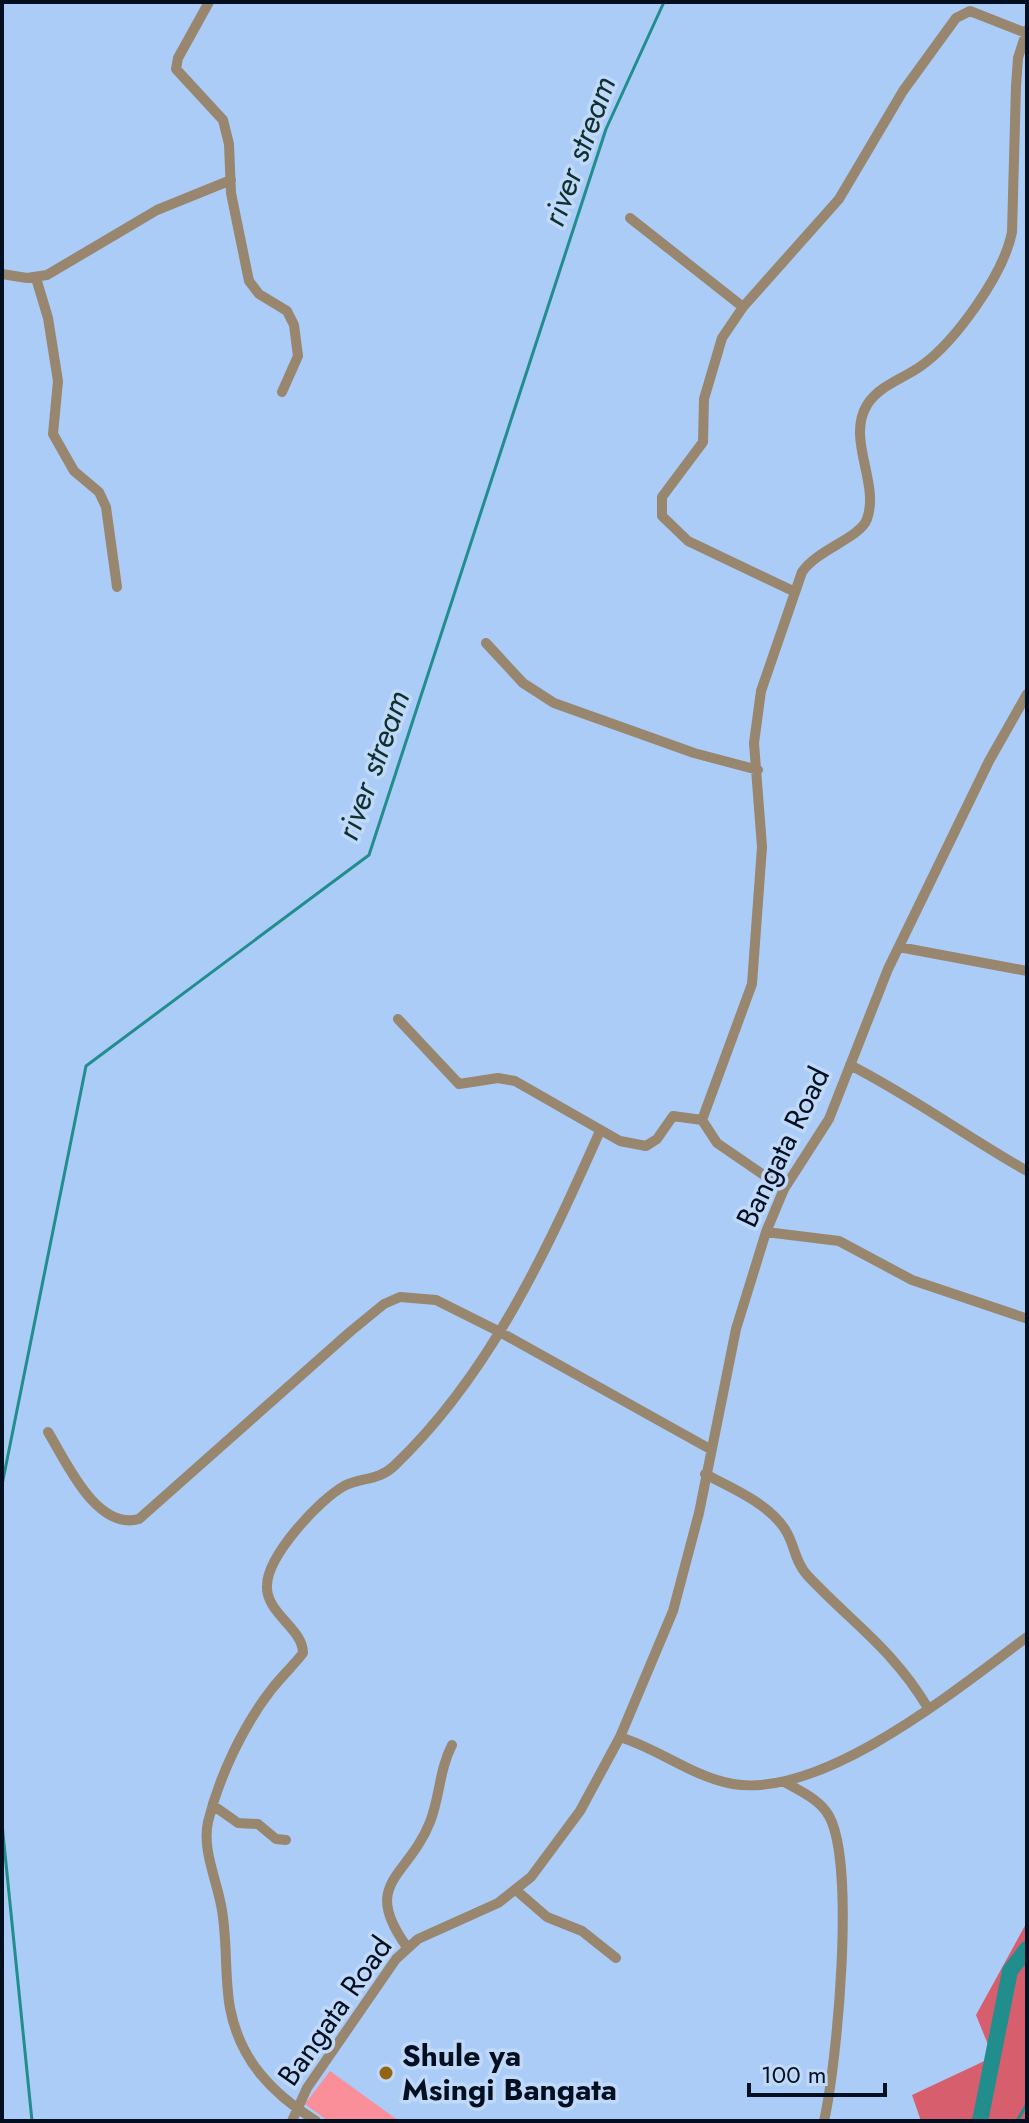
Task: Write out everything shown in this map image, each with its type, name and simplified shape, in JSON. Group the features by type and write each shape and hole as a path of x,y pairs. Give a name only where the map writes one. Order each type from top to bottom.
{"street":[{"path":"209,2 178,58 176,69 179,77 220,114 229,144 231,180 249,281 259,294 287,311 294,325 298,356 282,392"},
{"path":"702,1120 754,974 762,847 754,743 761,691 793,591 814,557 856,533 867,520 868,487 860,432 866,406 879,391 943,349 1007,252 1012,232 1018,58 1026,31 966,7 903,91 839,199 743,307 722,338 707,382 703,442 662,497 660,509 666,522 688,541 793,591"},
{"path":"2,274 36,278 76,261 157,210 231,180"},
{"path":"630,218 743,307"},
{"path":"36,278 44,297 58,381 53,434 67,461 99,492 106,507 117,587"},
{"path":"486,643 523,683 554,703 694,753 758,770"},
{"name":"Bangata Road","path":"292,2121 296,2108 390,1966 407,1947 517,1891 552,1854 580,1811 620,1737 666,1633 699,1513 736,1329 766,1232 784,1189 829,1119 899,947 989,761 1027,694"},
{"path":"899,947 1027,971"},
{"path":"398,1019 459,1084 498,1078 515,1081 620,1141 646,1146 657,1139 673,1116 702,1120 717,1143 784,1189"},
{"path":"850,1065 890,1085 968,1137 1027,1171"},
{"path":"316,2121 257,2074 230,2009 226,1935 207,1842 214,1806 234,1755 259,1707 304,1649 269,1599 266,1584 272,1568 307,1516 327,1498 351,1483 386,1474 408,1453 454,1397 540,1264 600,1131"},
{"path":"766,1232 839,1241 912,1280 1025,1318"},
{"path":"48,1432 99,1507 113,1517 129,1521 150,1510 384,1304 412,1296 436,1300 498,1331 710,1449"},
{"path":"705,1474 739,1491 778,1522 786,1532 801,1568 891,1654 928,1708"},
{"path":"620,1737 731,1784 786,1783 835,1764 928,1708 1027,1637"},
{"path":"407,1947 388,1918 387,1897 392,1880 431,1819 438,1784 452,1745"},
{"path":"786,1783 823,1807 837,1839 839,2005 824,2121"},
{"path":"214,1806 235,1822 258,1824 276,1839 286,1840"},
{"path":"517,1891 541,1913 582,1931 616,1958"}],"shaded area":[{"path":"1027,1922 1027,2121 921,2121 912,2095 993,2057 976,2015"},
{"path":"330,2071 399,2121 328,2121 305,2104"}],"waterway":[{"name":"river stream","path":"2,1485 86,1066 369,855 606,129 664,2"},
{"name":"river stream","path":"2,1824 32,2121"},
{"path":"980,2121 1010,1971 1027,1949"},
{"path":"1017,2121 1027,2104"}],"place":[{"name":"Shule ya Msingi Bangata","path":"386,2073"}]}
